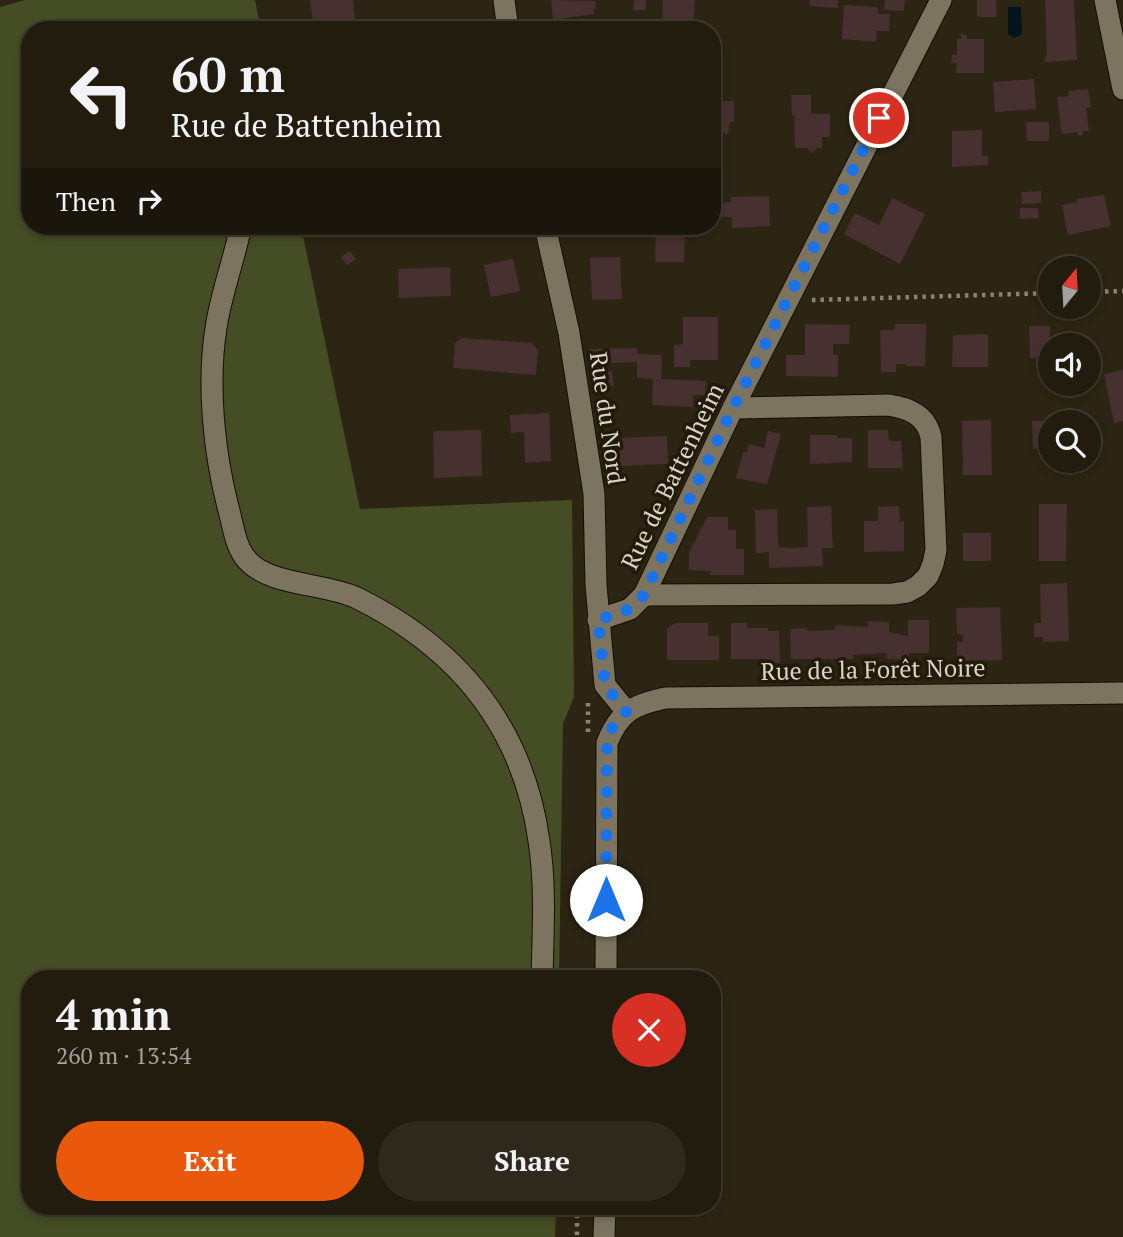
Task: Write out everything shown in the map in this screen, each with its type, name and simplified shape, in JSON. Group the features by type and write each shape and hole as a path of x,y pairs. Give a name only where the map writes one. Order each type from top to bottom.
{"street":[{"path":"504,0 507,21"},
{"name":"Rue de Battenheim","path":"598,620 630,609 644,595 787,300 942,0"},
{"path":"1105,0 1123,89"},
{"path":"239,235 216,327 212,391 214,423 226,498 241,553 256,568 275,577 353,597 387,614 421,636 461,673 489,708 509,737 523,771 540,842 543,887 542,970"},
{"name":"Rue du Nord","path":"547,235 569,333 594,494 598,620"},
{"path":"644,595 892,594 906,592 918,586 928,576 936,550 931,437 929,427 923,419 912,411 888,405 733,408"},
{"path":"598,620 605,685 626,712 613,726 607,743 606,970"},
{"name":"Rue de la Forêt Noire","path":"626,712 646,702 664,698 1123,693"},
{"path":"604,1215 604,1237"}],"path":[{"path":"1101,292 1123,291"},
{"path":"787,300 1038,293"},
{"path":"577,1215 577,1237"}],"green space":[{"path":"25,0 255,0 259,21 21,21 21,235 303,235 360,509 572,500 574,697 563,724 559,970 21,970 21,1215 556,1215 555,1237 0,1237 0,7"}],"water":[{"path":"1008,7 1021,7 1022,34 1015,38 1008,34"}],"building":[{"path":"310,0 353,0 355,21 313,21"},
{"path":"551,0 595,1 596,9 593,9 594,14 553,20"},
{"path":"634,0 646,0 646,10 633,10"},
{"path":"663,0 695,0 694,21 662,21"},
{"path":"810,0 838,0 838,8 810,6"},
{"path":"885,0 905,0 904,11 884,10"},
{"path":"977,0 996,0 997,17 977,17"},
{"path":"1045,0 1074,0 1077,60 1044,62 1047,55"},
{"path":"844,5 878,7 878,14 890,14 889,31 877,31 876,42 842,39"},
{"path":"961,34 967,35 967,39 984,39 984,73 956,73 957,63 951,64 952,55 957,55 957,39 961,39"},
{"path":"1034,79 1036,109 995,112 993,82"},
{"path":"1088,89 1091,107 1086,108 1089,131 1082,131 1083,135 1078,136 1077,132 1062,134 1057,97 1069,96 1068,91"},
{"path":"791,95 811,95 811,114 830,114 830,137 822,137 822,148 817,148 812,153 807,148 795,148"},
{"path":"721,101 734,101 734,122 730,122 728,134 721,134"},
{"path":"1026,122 1049,122 1049,141 1027,141"},
{"path":"982,130 982,156 988,156 988,165 952,167 952,131"},
{"path":"1041,191 1041,203 1022,204 1021,192"},
{"path":"1104,195 1111,226 1068,235 1062,205 1077,202 1077,199"},
{"path":"769,196 770,226 732,228 732,217 721,217 721,203 731,202 731,197"},
{"path":"892,198 925,214 900,264 844,234 855,213 879,225"},
{"path":"1020,208 1038,208 1039,218 1020,219"},
{"path":"656,235 699,235 685,236 684,262 655,262"},
{"path":"350,251 356,259 347,265 341,257"},
{"path":"620,257 622,299 592,300 590,258"},
{"path":"513,259 520,291 491,297 484,265"},
{"path":"450,267 451,296 399,298 398,269"},
{"path":"683,317 718,317 718,360 690,360 690,367 674,367 674,345 683,344"},
{"path":"805,324 850,325 849,344 833,344 833,355 838,355 838,377 786,376 786,355 805,355"},
{"path":"895,324 926,324 925,366 896,364 896,372 881,372 880,330 895,330"},
{"path":"1029,326 1050,326 1050,333 1038,333 1038,367 1036,358 1030,358"},
{"path":"988,334 988,367 952,367 953,335"},
{"path":"462,338 532,343 538,350 536,375 453,368 455,343"},
{"path":"637,348 637,354 662,355 661,379 706,381 705,395 693,395 693,407 652,405 653,379 637,378 637,362 591,364 589,349"},
{"path":"1123,370 1123,421 1114,423 1104,374"},
{"path":"612,371 614,386 595,388 594,373"},
{"path":"549,413 551,461 525,463 524,432 511,433 510,415"},
{"path":"991,420 992,475 963,475 962,421"},
{"path":"1032,421 1038,421 1038,449 1033,449"},
{"path":"481,430 482,476 434,478 433,431"},
{"path":"868,430 888,430 889,441 901,441 903,468 868,468"},
{"path":"768,431 781,434 767,484 736,478 743,452 747,452 749,444 764,448"},
{"path":"810,435 852,438 852,462 810,464"},
{"path":"667,436 668,464 620,466 619,438"},
{"path":"628,476 629,484 609,486 608,478"},
{"path":"1039,504 1067,504 1066,561 1039,561"},
{"path":"831,506 833,548 822,548 823,566 769,568 769,552 756,553 755,510 777,509 778,547 791,548 808,547 807,507"},
{"path":"899,506 900,522 904,521 904,551 864,552 864,521 878,521 878,507"},
{"path":"707,517 728,517 728,530 736,530 736,549 744,549 744,575 710,575 711,571 689,570 689,553"},
{"path":"963,533 991,533 991,561 963,561"},
{"path":"1067,583 1069,641 1043,642 1043,637 1034,637 1034,623 1041,623 1040,584"},
{"path":"1000,607 1002,660 957,661 957,642 963,642 963,635 957,634 956,608"},
{"path":"908,620 929,620 929,653 909,653 909,660 887,659 887,653 853,655 853,659 791,659 790,629 835,630 835,625 868,627 868,621 889,622 889,632 908,636"},
{"path":"675,623 708,623 708,636 719,636 719,660 667,660 667,629"},
{"path":"731,623 747,623 747,628 779,631 780,663 768,663 767,659 731,659"}],"route":[{"path":"606,900 607,743 613,726 626,712 605,685 598,620 630,609 644,595 733,408 879,118"}]}
